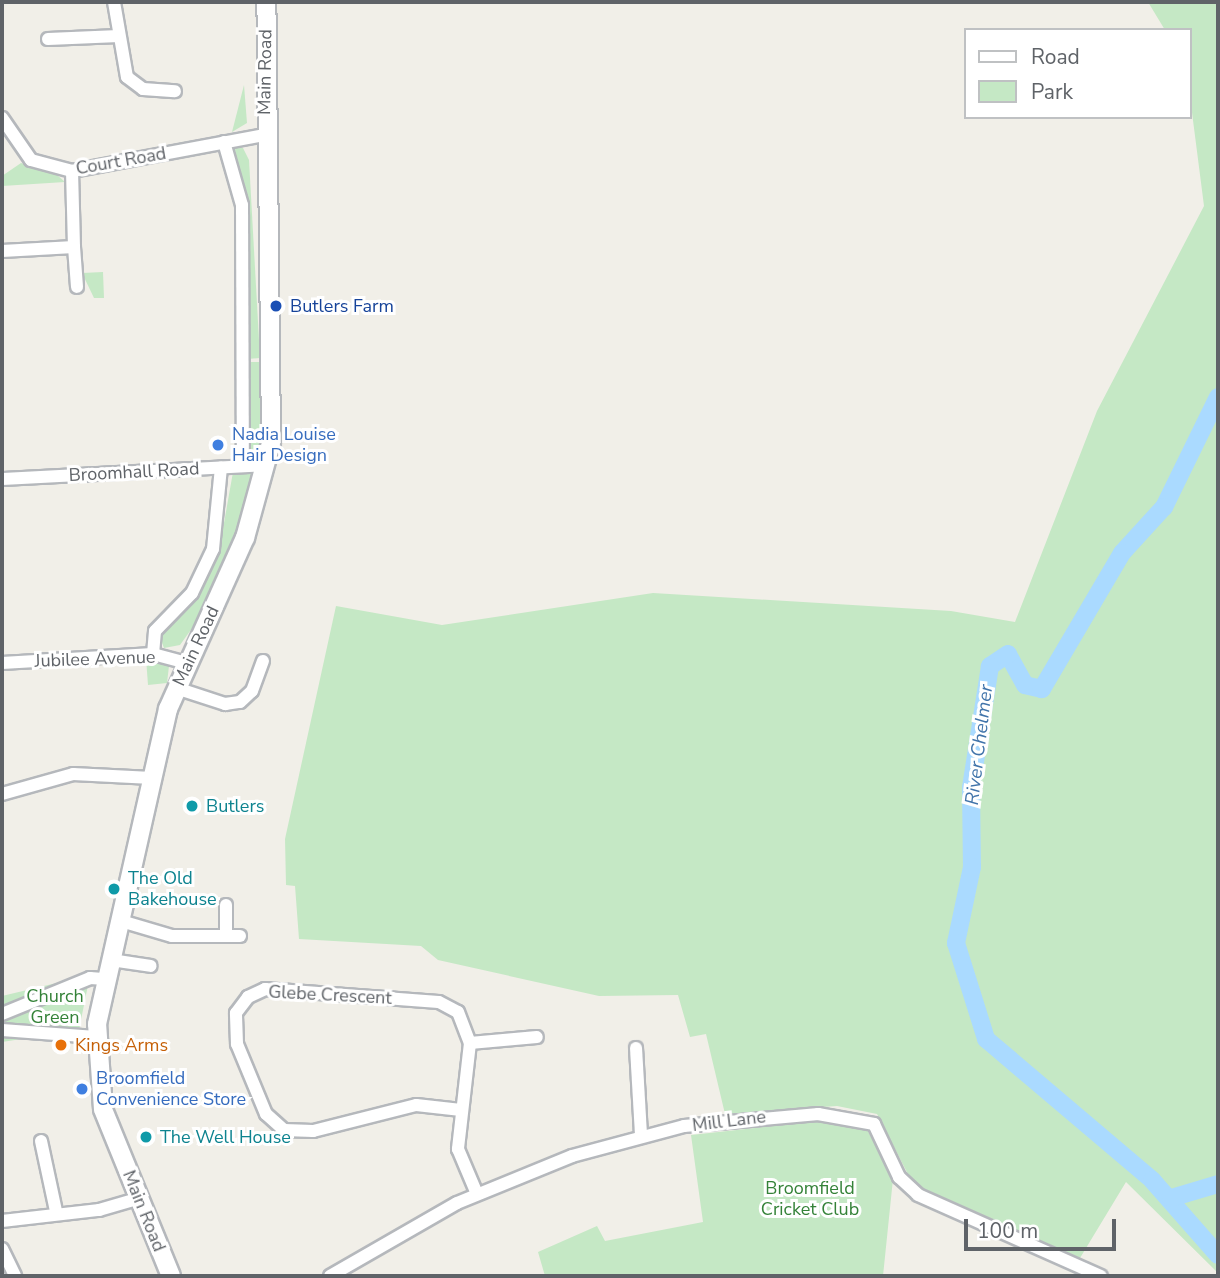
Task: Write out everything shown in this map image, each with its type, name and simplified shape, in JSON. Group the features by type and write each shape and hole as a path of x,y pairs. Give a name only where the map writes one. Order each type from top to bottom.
{"main road":[{"name":"Main Road","path":"171,1276 103,1109 96,1037 106,979 152,778 176,688 245,538 267,465 273,399 264,135 266,2"}],"street":[{"path":"114,2 118,36 134,85 175,91"},
{"path":"48,39 118,36"},
{"name":"Court Road","path":"2,118 31,160 72,171 264,135"},
{"path":"224,142 242,205 243,465"},
{"path":"72,171 77,287"},
{"path":"2,251 74,247"},
{"name":"Broomhall Road","path":"2,479 267,465"},
{"name":"Main Road","path":"153,654 155,631 192,593 213,549 221,467"},
{"name":"Jubilee Avenue","path":"2,663 153,654 186,663"},
{"path":"176,688 225,704 240,702 263,661"},
{"path":"2,794 74,774 152,778"},
{"path":"121,921 172,936 233,936 226,905"},
{"path":"111,960 151,966"},
{"path":"2,1014 16,1011 90,978 106,979"},
{"name":"Glebe Crescent","path":"461,1110 416,1105 313,1131 284,1130 266,1114 234,1024 240,1004 265,989 414,1000 458,1012 470,1043"},
{"path":"16,1011 16,1021 47,1030 96,1037"},
{"path":"2,1030 47,1030"},
{"path":"477,1194 458,1149 470,1043 537,1037"},
{"path":"636,1048 641,1136"},
{"name":"Mill Lane","path":"330,1276 477,1194 641,1136 761,1117 856,1116 874,1124 899,1177 918,1195 1101,1276"},
{"path":"41,1141 56,1211"},
{"path":"2,1221 56,1211 99,1210 140,1198"},
{"path":"2,1249 15,1276"}],"green space":[{"path":"1148,2 1218,2 1218,1273 1126,1182 1080,1258 913,1184 877,1114 837,1106 725,1114 706,1034 690,1037 678,995 599,996 438,960 421,946 299,939 295,886 286,885 285,839 336,606 442,625 653,593 951,611 1015,622 1097,411 1204,206 1192,113 1192,28 1164,28"},
{"path":"244,85 247,123 232,132"},
{"path":"235,148 243,148 249,160 260,358 248,359"},
{"path":"21,163 57,175 65,182 2,186 2,176"},
{"path":"103,272 104,298 94,298 82,273"},
{"path":"248,362 263,362 260,452 249,458"},
{"path":"233,472 257,474 247,514 203,613 180,645 164,648 159,635 203,583 221,540"},
{"path":"146,658 169,666 167,683 148,685"},
{"name":"Church Green","path":"90,975 79,1030 2,1042 2,996"},
{"name":"Broomfield Cricket Club","path":"830,1120 868,1131 893,1179 883,1276 545,1276 538,1252 597,1226 605,1241 703,1222 691,1135"}],"waterway":[{"name":"River Chelmer","path":"1218,397 1164,507 1122,553 1042,689 1025,685 1008,654 990,666 971,788 972,867 956,943 986,1039 1152,1180 1218,1255"},
{"name":"River Chelmer","path":"1171,1198 1218,1184"}],"place":[{"name":"Butlers Farm","path":"276,306"},
{"name":"Nadia Louise Hair Design","path":"218,445"},
{"name":"Butlers","path":"192,806"},
{"name":"The Old Bakehouse","path":"114,889"},
{"name":"Kings Arms","path":"61,1045"},
{"name":"Broomfield Convenience Store","path":"82,1089"},
{"name":"The Well House","path":"146,1137"}]}
